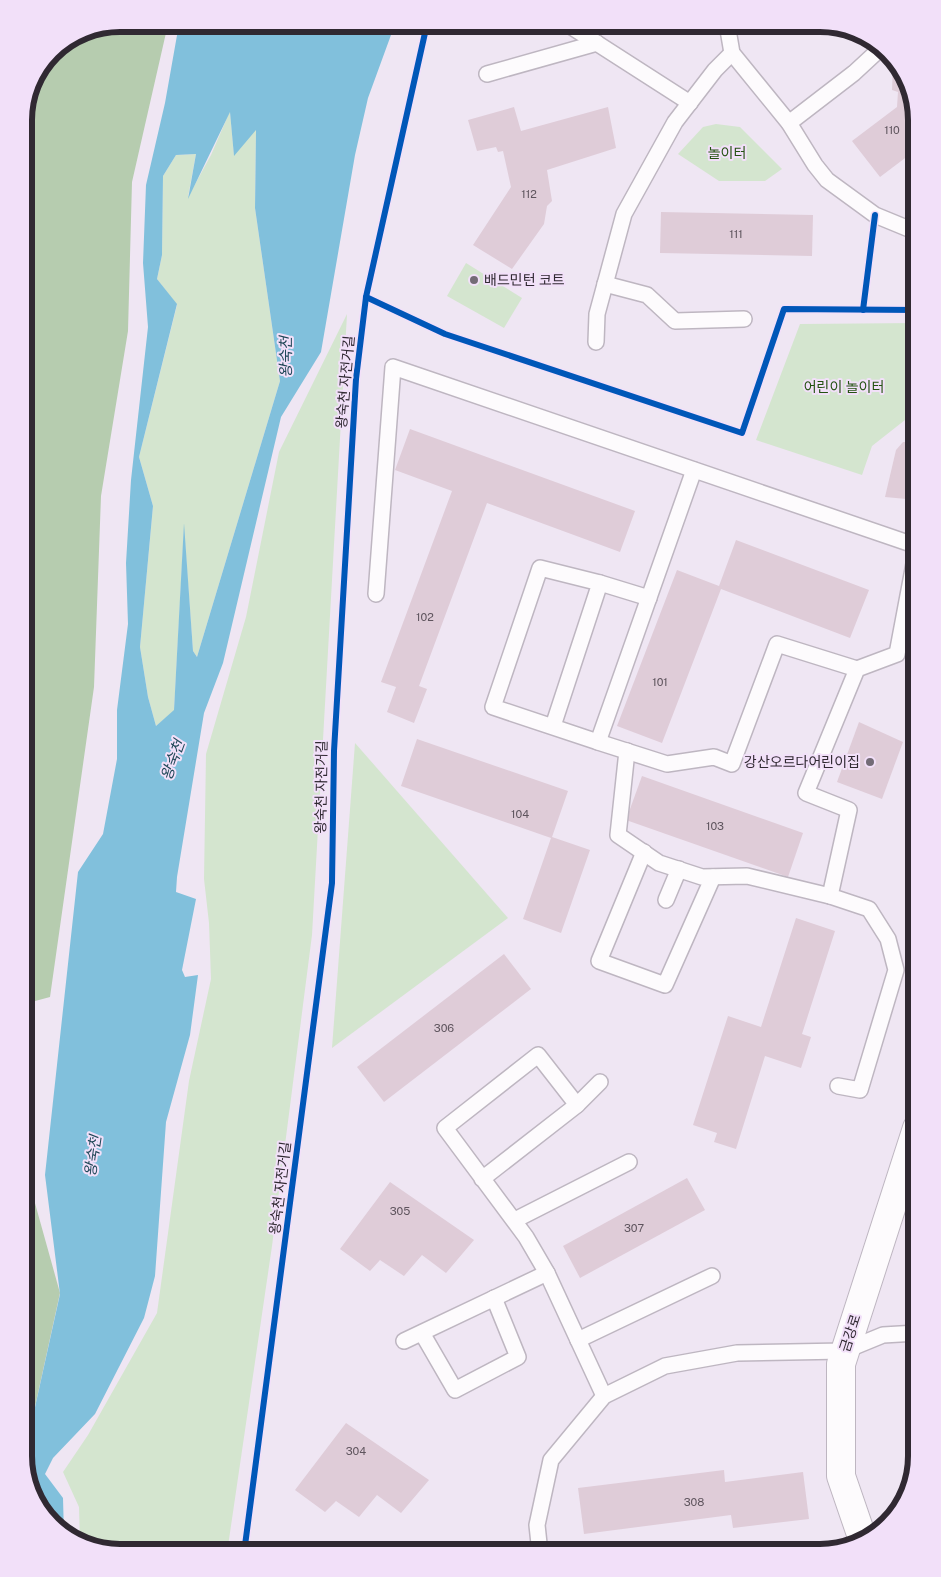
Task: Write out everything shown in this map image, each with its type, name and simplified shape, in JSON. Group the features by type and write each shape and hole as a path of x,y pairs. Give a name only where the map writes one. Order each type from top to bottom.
{"street":[{"name":"금강로","path":"861,1534 841,1476 841,1364 908,1155"}],"lane":[{"path":"581,33 690,103"},
{"path":"729,33 732,53 788,123 827,180 875,215 908,228"},
{"path":"486,74 597,43"},
{"path":"788,123 854,73 877,52"},
{"path":"596,342 597,314 624,214 675,122 715,70 732,53"},
{"path":"605,284 647,295 675,321 744,319"},
{"path":"376,594 393,367 908,544"},
{"path":"598,742 694,470"},
{"path":"649,598 540,568 493,707 667,764 714,757 732,764 777,644 857,669 897,654 908,595"},
{"path":"554,726 600,583"},
{"path":"830,896 849,810 806,793 857,669"},
{"path":"627,751 618,835 659,863 702,877 746,876 830,896 869,910 888,939 896,970 860,1090 838,1086"},
{"path":"644,852 599,961 665,985 713,877"},
{"path":"666,900 680,869"},
{"path":"577,1105 538,1055 445,1128 515,1220 547,1273 604,1396"},
{"path":"482,1179 577,1105 600,1082"},
{"path":"515,1220 629,1162"},
{"path":"404,1342 547,1273"},
{"path":"578,1340 712,1276"},
{"path":"422,1333 456,1390 518,1357 494,1298"},
{"path":"539,1544 537,1525 551,1460 604,1396 665,1366 674,1364 737,1353 844,1351 883,1335 908,1334"}],"green space":[{"path":"166,32 132,182 128,331 101,496 94,687 50,997 32,1002 33,114 35,97 51,67 62,54 76,44 92,37 109,33"},
{"path":"230,111 234,155 256,129 255,208 280,381 197,657 193,651 184,529 174,711 156,726 148,697 140,647 153,506 139,457 177,305 157,279 162,255 163,176 176,155 196,154 188,197 211,155"},
{"name":"놀이터","path":"716,124 740,127 782,169 765,181 719,181 678,154 703,127"},
{"name":"배드민턴 코트","path":"466,263 522,298 504,328 447,296"},
{"path":"347,314 312,935 272,1246 228,1544 103,1543 80,1534 79,1507 63,1472 88,1435 157,1313 189,1081 211,979 209,923 204,879 206,754 246,617 279,452"},
{"name":"어린이 놀이터","path":"908,323 908,420 905,420 872,446 862,475 756,440 800,324"},
{"path":"355,743 508,918 332,1048"},
{"path":"32,1193 60,1293 32,1420"}],"water":[{"name":"왕숙천","path":"178,32 392,32 368,98 355,155 321,352 281,417 223,663 204,713 176,892 196,899 182,970 185,977 198,975 190,1035 166,1122 155,1276 144,1318 95,1414 53,1458 45,1474 63,1498 64,1524 47,1506 42,1496 34,1474 32,1457 32,1421 60,1294 45,1175 78,872 103,834 117,759 117,710 128,624 126,563 131,480 148,327 143,263 146,185 165,103","holes":["230,112 234,156 256,130 255,208 280,381 197,657 193,651 184,523 174,710 156,726 148,697 140,647 153,506 139,457 177,304 157,279 162,255 163,176 176,155 196,154 188,199"]}],"building":[{"path":"893,69 904,92 907,103 908,156 880,177 852,141 897,107 898,92 892,90"},
{"path":"514,107 521,131 608,107 616,148 547,170 552,201 547,206 544,224 512,269 473,245 511,187 503,151 498,152 496,147 477,151 468,120"},
{"path":"661,212 813,215 812,256 660,253"},
{"path":"410,429 635,511 620,552 487,503 419,686 427,689 414,723 387,712 396,687 381,682 452,491 395,470"},
{"path":"903,442 908,442 908,499 885,497 896,450"},
{"path":"736,540 869,590 850,638 721,589 662,743 617,726 677,570 719,586"},
{"name":"강산오르다어린이집","path":"859,722 903,742 882,799 837,782"},
{"path":"417,739 568,791 552,837 590,850 561,933 523,919 551,838 401,786"},
{"path":"642,776 803,833 788,877 626,820"},
{"path":"796,918 835,931 802,1034 811,1037 801,1068 765,1056 736,1149 714,1142 717,1133 693,1125 728,1016 761,1027"},
{"path":"504,954 531,989 384,1102 357,1067"},
{"path":"687,1178 705,1210 580,1278 563,1246"},
{"path":"390,1182 474,1240 446,1273 422,1255 404,1276 380,1260 370,1271 340,1249"},
{"path":"906,1382 908,1382 908,1418"},
{"path":"346,1423 429,1480 401,1513 377,1495 359,1517 336,1501 325,1512 295,1490"},
{"path":"724,1470 725,1482 803,1472 809,1519 733,1528 731,1515 584,1534 578,1488"}],"cycle path":[{"name":"왕숙천 자전거길","path":"245,1544 332,883 334,751 356,379 366,297 425,32"},
{"path":"863,310 875,215"},
{"path":"366,297 445,334 742,433 784,309 908,310"}],"place":[{"name":"배드민턴 코트","path":"474,280"},
{"name":"강산오르다어린이집","path":"870,762"}]}
